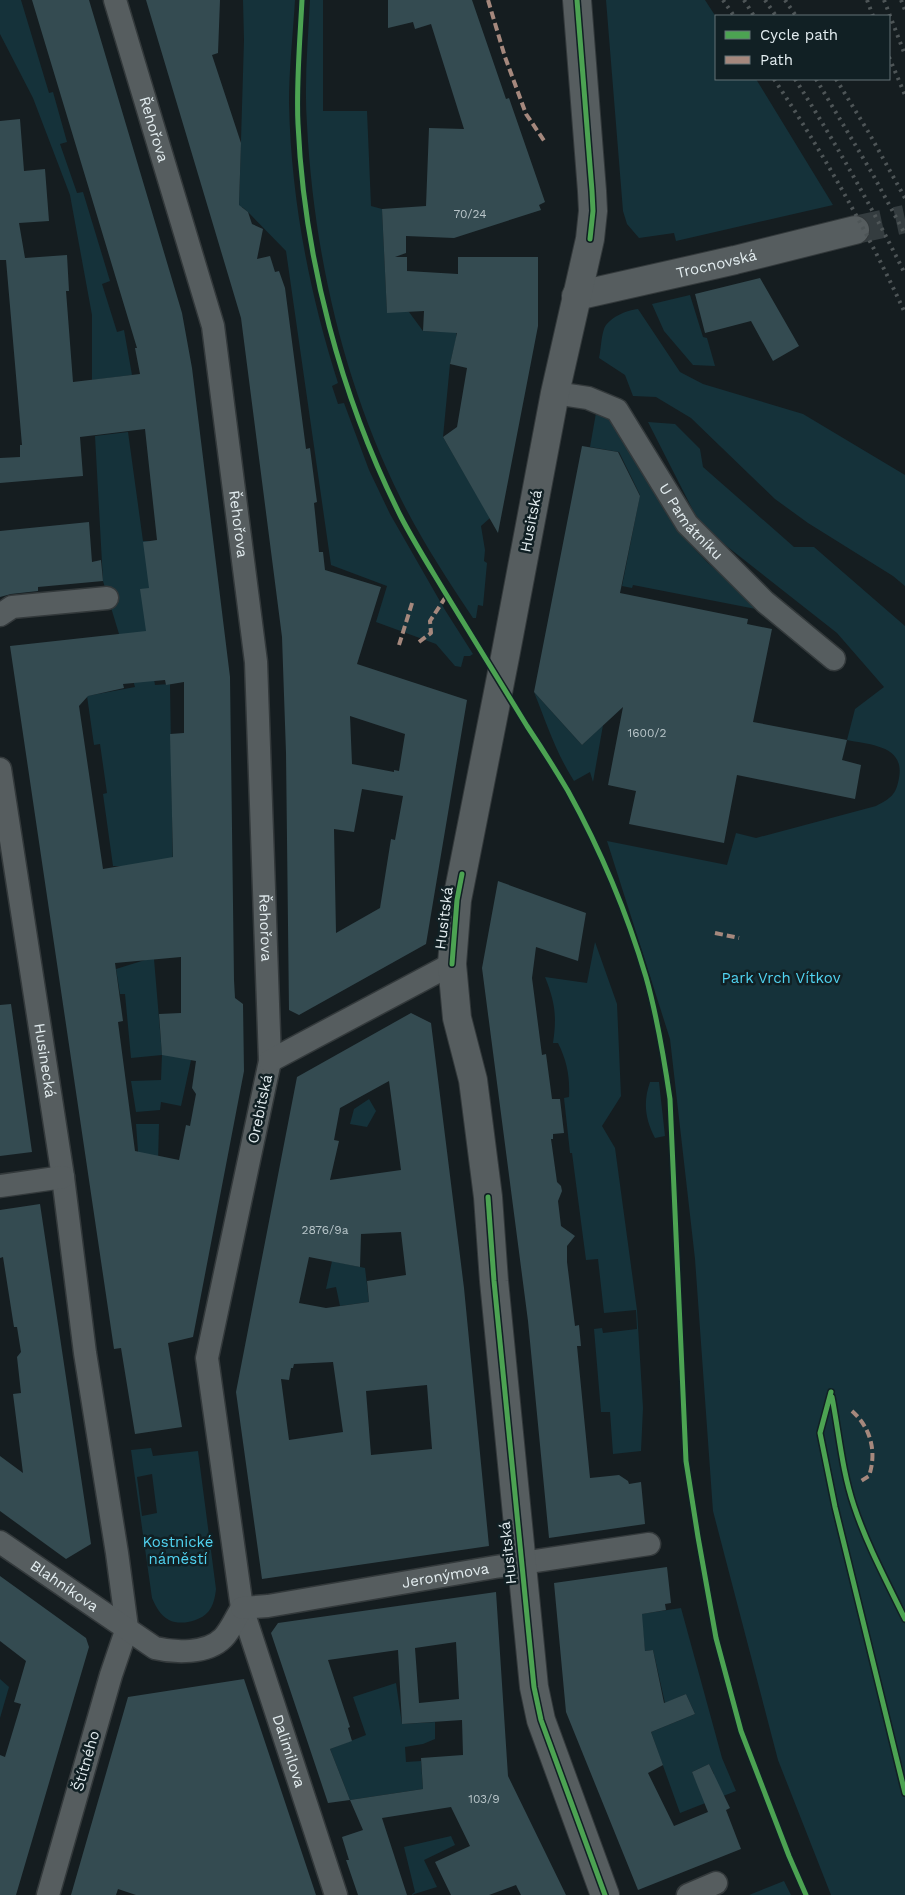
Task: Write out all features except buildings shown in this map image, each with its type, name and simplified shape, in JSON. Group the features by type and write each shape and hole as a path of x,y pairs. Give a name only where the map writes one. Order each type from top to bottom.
{"main road":[{"name":"Husitská","path":"577,0 592,191 593,211 590,239 555,393 457,900 452,964 457,1018 473,1080 488,1197 534,1686 541,1720 605,1895"},
{"name":"Trocnovská","path":"576,296 735,260 855,230"}],"street":[{"name":"Řehořova","path":"115,0 213,326 256,662 270,1061"},
{"name":"U Památníku","path":"555,393 588,398 617,410 687,524 765,602 834,659"},
{"path":"0,615 12,607 107,598"},
{"name":"Husinecká","path":"0,769 63,1177 86,1353 127,1628"},
{"name":"Orebitská","path":"242,1608 207,1358 270,1061 452,964"},
{"path":"0,1186 63,1177"},
{"name":"Blahníkova","path":"0,1542 127,1628"},
{"name":"Jeronýmova","path":"242,1608 268,1606 522,1563 649,1544"},
{"path":"127,1628 155,1648 171,1652 200,1649 209,1647 222,1638 242,1608"},
{"name":"Dalimilova","path":"242,1608 336,1895"},
{"name":"Štítného","path":"48,1895 110,1675 127,1628"},
{"path":"688,1895 716,1883"}],"green space":[{"path":"0,0 21,0 49,93 53,92 67,142 60,144 77,193 83,192 110,281 102,284 117,332 124,330 132,375 92,380 92,315 70,195 33,98 0,34"},
{"path":"243,0 295,0 289,103 293,174 310,279 338,383 332,386 338,404 344,403 369,470 390,514 445,610 473,654 464,656 461,667 455,666 436,644 376,622 387,586 331,565 286,251 248,212 239,207 244,40"},
{"path":"310,0 323,0 323,111 367,111 371,206 382,209 387,312 409,312 423,331 441,332 458,313 456,339 450,364 443,437 490,518 481,526 485,550 484,561 487,563 483,606 478,605 476,618 473,618 444,574 417,530 401,499 363,409 335,316 316,221 307,125 306,94"},
{"path":"606,0 705,0 715,15 715,80 757,80 833,205 676,241 674,233 639,238 627,224 623,211"},
{"path":"690,295 703,337 707,338 715,366 693,365 664,331 652,304"},
{"path":"638,309 680,372 703,384 803,414 905,475 905,586 893,576 808,523 775,499 691,418 656,397 633,396 625,375 599,358 603,332 609,321 618,315"},
{"path":"596,413 605,416 621,427 666,513 685,539 708,563 761,610 633,585 632,588 622,586 640,495 619,452 590,447"},
{"name":"Park Vrch Vítkov","path":"648,422 675,424 700,449 703,467 794,547 814,547 905,626 905,1895 831,1895 778,1760 713,1511 695,1259 670,1039 607,841 727,865 736,833 756,838 876,806 889,798 894,792 899,778 899,767 897,759 884,748 847,740 855,709 884,687 837,633 701,526"},
{"path":"128,432 143,541 149,541 155,587 148,643 155,685 170,684 173,876 113,866 103,794 107,793 100,744 94,745 87,696 135,687 103,581 95,436"},
{"path":"534,692 582,745 603,725 593,782 590,772 574,781 547,726"},
{"path":"595,942 617,1004 621,1096 602,1126 615,1148 637,1310 643,1408 641,1451 613,1454 610,1412 601,1412 594,1329 602,1328 603,1333 637,1329 636,1310 604,1313 598,1259 586,1260 564,1098 569,1097 568,1076 564,1056 558,1043 553,1043 554,1009 545,977 587,983"},
{"path":"154,959 162,1054 191,1060 181,1106 161,1102 160,1110 136,1112 131,1081 161,1080 162,1055 131,1058 125,994 120,994 116,969"},
{"path":"650,1082 659,1082 665,1136 655,1138 646,1110 646,1097"},
{"path":"369,1099 376,1111 367,1127 350,1124 354,1109"},
{"path":"136,1124 159,1124 158,1162 139,1165"},
{"path":"332,1261 365,1268 369,1302 340,1306 336,1287 326,1289"},
{"name":"Kostnické náměstí","path":"151,1448 153,1456 198,1451 216,1589 212,1607 201,1618 181,1623 173,1622 161,1613 152,1598 131,1450","holes":["152,1474 157,1513 142,1516 137,1477"]},
{"path":"681,1608 722,1758 736,1791 680,1813 651,1732 695,1714 686,1694 665,1703 653,1650 645,1651 641,1614","holes":["709,1764 714,1774 696,1781 692,1772"]},
{"path":"0,1679 9,1687 0,1718"},
{"path":"396,1683 402,1724 435,1722 435,1739 423,1744 405,1747 406,1762 421,1761 423,1789 350,1800 330,1749 366,1735 353,1697"},
{"path":"451,1836 455,1845 424,1860 437,1887 411,1895 415,1892 404,1847"},
{"path":"784,1881 791,1895 749,1895"}],"tunnel":[{"path":"855,230 905,219"}],"railway":[{"path":"723,0 733,15"},
{"path":"744,0 753,15"},
{"path":"765,0 775,15"},
{"path":"785,0 795,15"},
{"path":"867,0 873,15"},
{"path":"884,0 890,15"},
{"path":"901,0 905,10"},
{"path":"890,16 905,55"},
{"path":"890,59 905,95"},
{"path":"775,80 844,193 905,313"},
{"path":"796,80 853,175 905,274"},
{"path":"817,80 872,173 905,234"},
{"path":"837,80 905,198"}],"marked path":[{"path":"488,0 505,57 526,114 545,142"},
{"path":"419,642 431,633 430,621 447,595"},
{"path":"399,645 413,600"},
{"path":"715,933 739,938"},
{"path":"852,1411 864,1425 871,1441 872,1458 869,1476 861,1481"}],"cycle path":[{"path":"302,0 298,62 298,124 308,225 317,276 329,326 360,424 401,517 412,537 580,813 602,858 621,905 639,953 650,992 660,1037 670,1099 686,1461 698,1537 716,1638 741,1731 806,1895"},
{"path":"577,0 592,191 593,211 590,239"},
{"path":"452,964 457,900 462,874"},
{"path":"488,1197 494,1281 534,1687 541,1720 605,1895"},
{"path":"831,1392 820,1433 835,1507 905,1793"},
{"path":"832,1397 844,1466 854,1506 871,1549 905,1619"}]}
